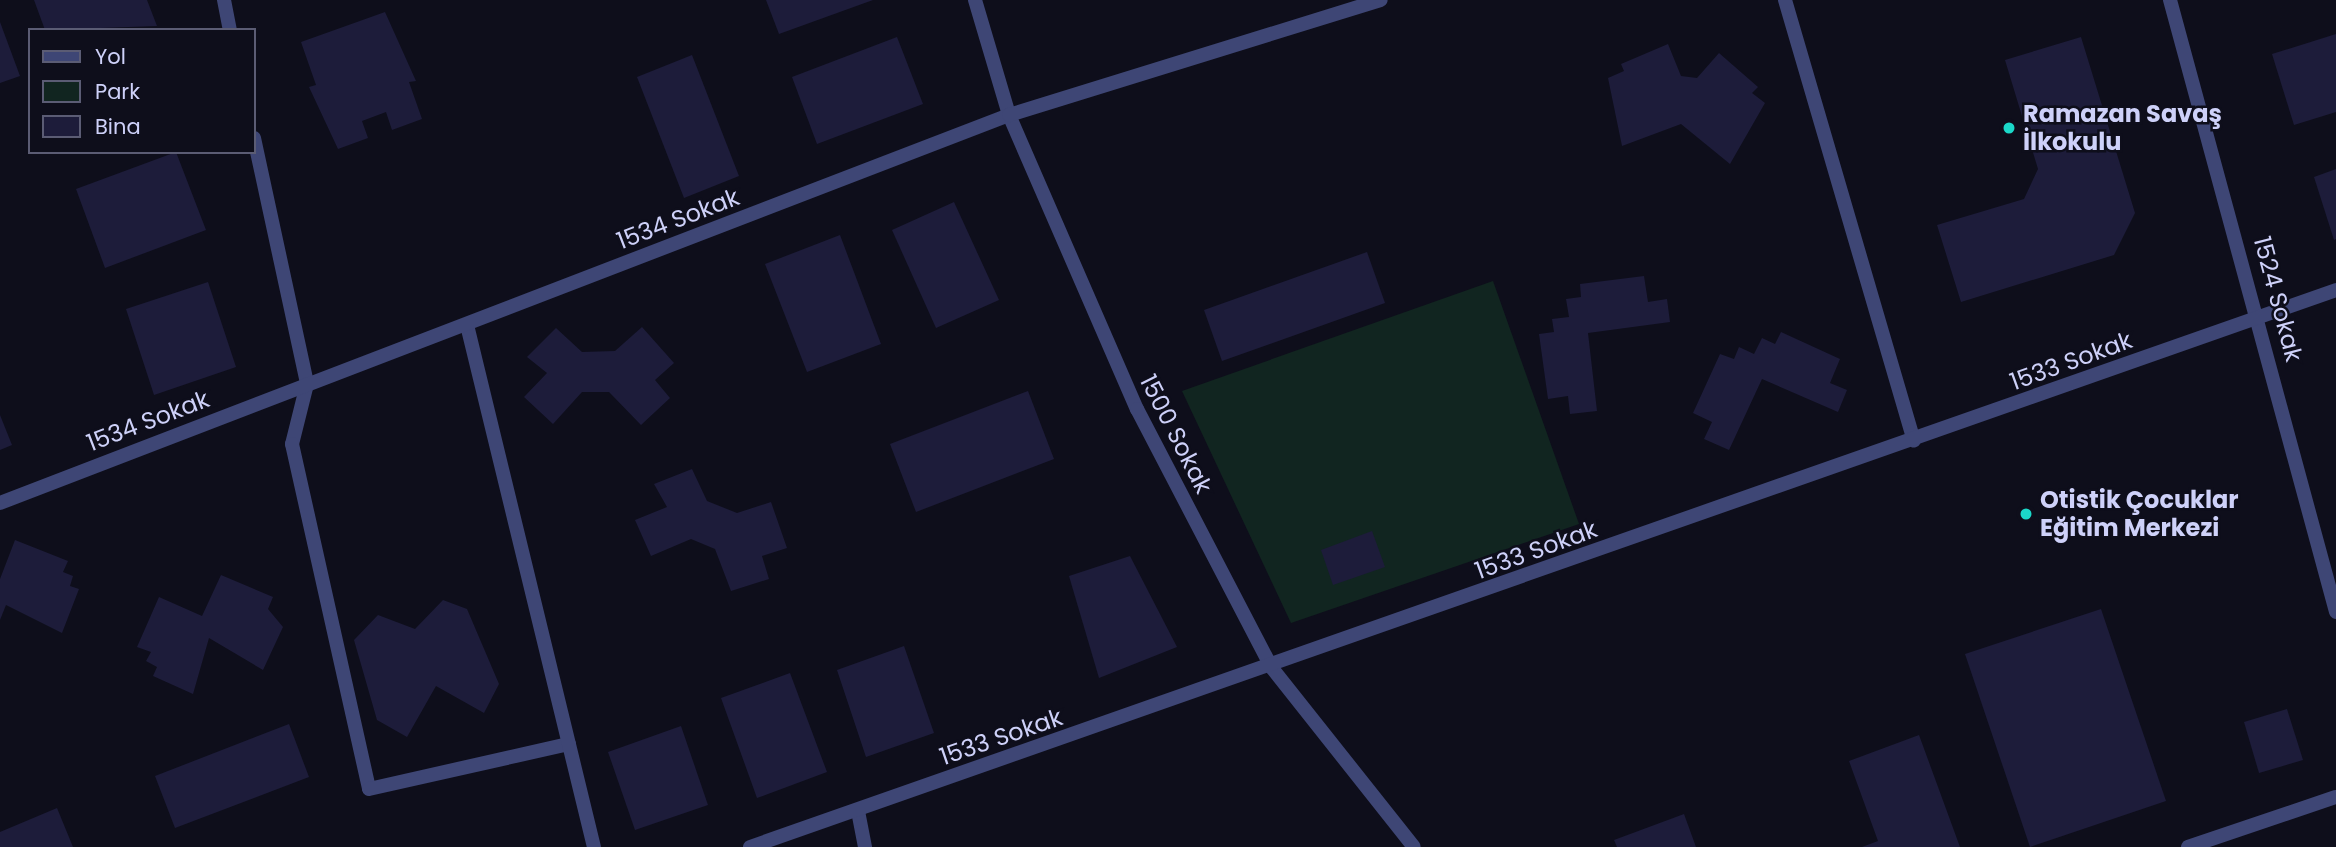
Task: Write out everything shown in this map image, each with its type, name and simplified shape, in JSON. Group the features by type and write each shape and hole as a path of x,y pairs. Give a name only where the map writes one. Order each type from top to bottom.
{"street":[{"path":"224,0 230,28"},
{"name":"1500 Sokak","path":"975,0 1009,115 1137,409 1272,668 1413,847"},
{"name":"1534 Sokak","path":"0,503 1009,115 1381,0"},
{"path":"1785,0 1913,441"},
{"name":"1524 Sokak","path":"2170,0 2260,317 2336,612"},
{"path":"256,147 307,384 292,444 369,789 569,744"},
{"name":"1533 Sokak","path":"750,847 1272,668 2336,290"},
{"path":"467,325 594,847"},
{"path":"2188,847 2336,797"},
{"path":"858,811 865,847"}],"green space":[{"path":"1493,281 1579,524 1291,623 1182,391"}],"building":[{"path":"34,0 147,0 157,26 101,28 44,28"},
{"path":"766,0 873,0 779,34"},
{"path":"385,12 416,81 409,82 422,119 392,130 386,112 362,121 368,138 338,149 309,87 316,85 301,42"},
{"path":"0,22 20,76 0,83"},
{"path":"2336,34 2336,112 2294,125 2272,54"},
{"path":"897,37 923,104 817,144 792,77"},
{"path":"2081,37 2135,213 2114,255 1961,302 1937,225 2024,199 2038,169 2005,60"},
{"path":"1668,44 1681,76 1697,78 1719,53 1758,87 1752,93 1765,103 1730,164 1681,124 1622,146 1608,78 1624,71 1621,64"},
{"path":"692,55 739,176 684,198 637,77"},
{"path":"177,154 206,230 105,268 76,189"},
{"path":"2336,169 2336,239 2334,240 2314,177"},
{"path":"954,202 999,300 936,328 892,230"},
{"path":"840,235 881,344 807,372 765,264"},
{"path":"1367,252 1385,303 1222,361 1204,310"},
{"path":"1644,276 1648,302 1667,299 1670,322 1588,333 1597,411 1570,414 1568,396 1548,399 1539,334 1554,332 1552,319 1569,317 1566,299 1581,297 1580,284"},
{"path":"208,282 236,367 154,395 126,309"},
{"path":"642,327 674,363 655,380 670,398 641,425 609,392 582,392 553,424 524,397 547,373 527,357 556,328 582,352 615,351"},
{"path":"1781,332 1840,359 1830,383 1847,390 1838,412 1762,379 1729,450 1704,439 1712,422 1693,413 1720,354 1734,359 1739,347 1754,354 1762,338 1775,344"},
{"path":"1028,391 1054,459 916,512 890,444"},
{"path":"0,415 12,445 0,450"},
{"path":"692,469 707,501 737,513 771,502 787,548 762,556 769,579 731,591 715,549 691,539 651,556 635,520 667,507 654,484"},
{"path":"1372,531 1385,567 1333,585 1321,550"},
{"path":"15,540 68,561 63,572 73,576 70,586 79,589 62,633 6,605 0,620 0,579"},
{"path":"1130,556 1177,647 1099,678 1069,576"},
{"path":"221,575 273,597 268,609 283,627 263,670 209,638 193,694 153,676 157,667 146,661 151,652 137,647 159,597 202,616"},
{"path":"443,600 467,609 499,684 484,713 436,686 407,737 377,720 354,640 378,615 415,629"},
{"path":"2101,609 2166,801 2030,847 1965,654"},
{"path":"904,646 934,733 866,757 837,670"},
{"path":"790,673 827,772 757,798 721,698"},
{"path":"2287,709 2303,760 2259,773 2244,722"},
{"path":"289,724 309,777 175,828 155,776"},
{"path":"681,726 708,805 635,830 608,752"},
{"path":"1919,735 1960,847 1862,847 1878,841 1849,761"},
{"path":"57,808 73,847 0,847 0,832"},
{"path":"1684,814 1696,847 1617,847 1614,840"}],"place":[{"name":"Ramazan Savaş İlkokulu","path":"2009,128"},
{"name":"Otistik Çocuklar Eğitim Merkezi","path":"2026,514"}]}
